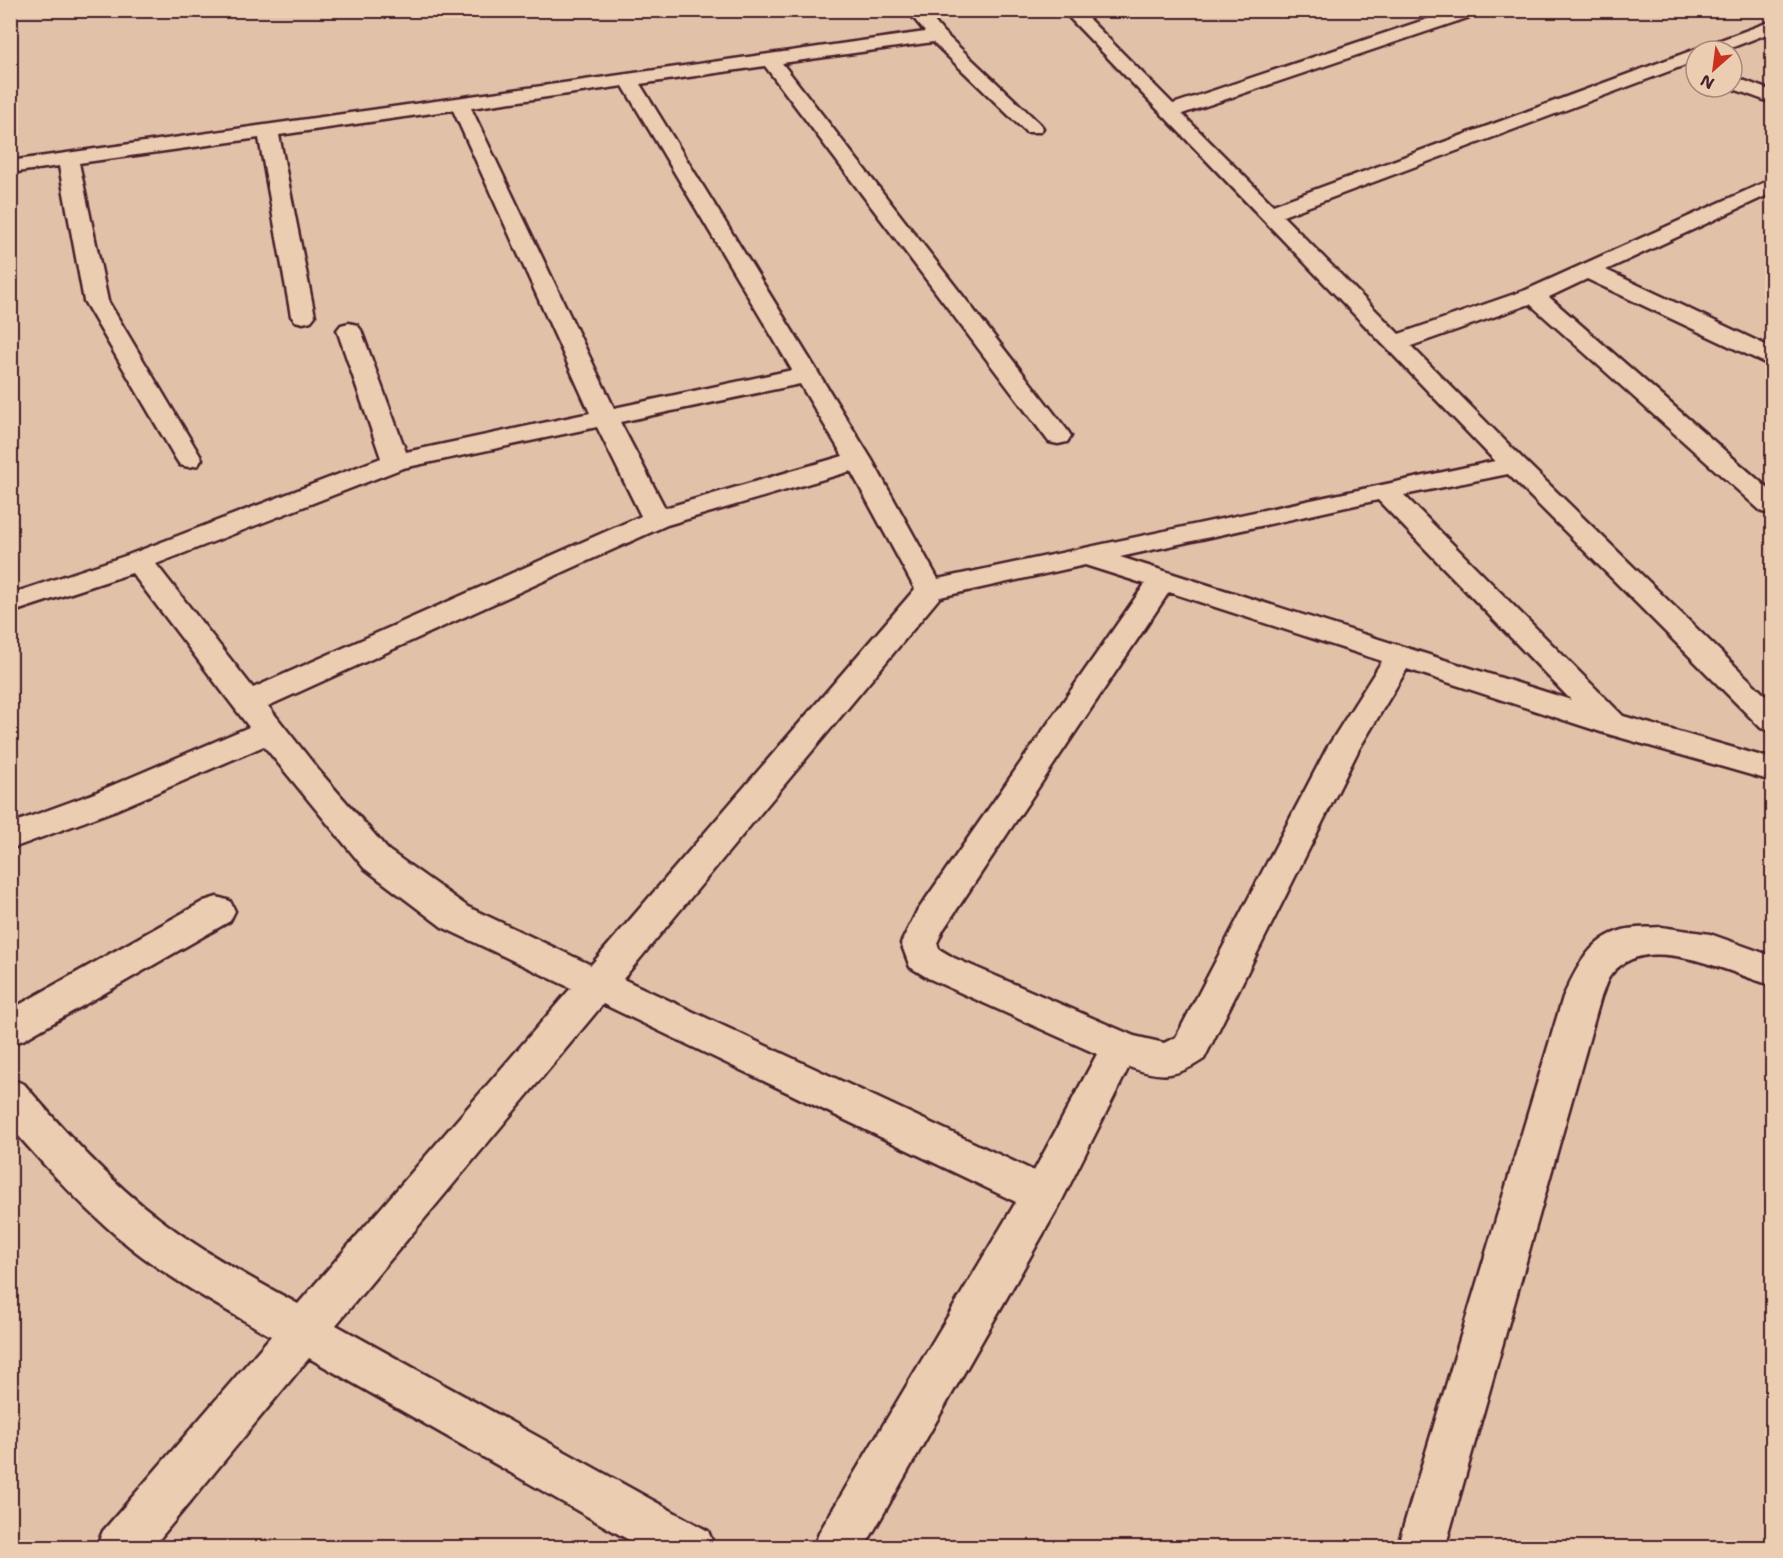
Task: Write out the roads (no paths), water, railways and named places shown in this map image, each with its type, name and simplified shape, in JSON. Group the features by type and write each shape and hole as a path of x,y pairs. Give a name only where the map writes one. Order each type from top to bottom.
{"street":[{"path":"915,10 937,36 1033,128"},
{"path":"1070,10 1515,465 1773,720"},
{"path":"1169,112 1473,10"},
{"path":"1738,39 1773,26"},
{"path":"10,167 937,36"},
{"path":"769,59 1058,436"},
{"path":"1269,214 1684,59"},
{"path":"1677,62 1684,65"},
{"path":"628,79 859,460 930,590"},
{"path":"1744,86 1773,97"},
{"path":"459,103 605,417 657,519"},
{"path":"268,130 303,316"},
{"path":"68,160 96,301 189,459"},
{"path":"1395,343 1534,295 1773,185"},
{"path":"1587,270 1773,357"},
{"path":"1534,295 1773,506"},
{"path":"349,330 396,462"},
{"path":"10,604 138,561 396,462 806,375"},
{"path":"249,702 657,519 859,460"},
{"path":"120,1548 930,590 1383,490 1515,465"},
{"path":"1383,490 1612,724"},
{"path":"1086,556 1612,724 1773,770"},
{"path":"138,561 308,780 376,859 455,917 1043,1195"},
{"path":"1162,580 929,923 919,943 923,957 940,968 1120,1047 1160,1062 1177,1058 1190,1048 1343,748 1400,656"},
{"path":"10,837 104,802 271,730"},
{"path":"10,1029 217,911"},
{"path":"1421,1548 1582,997 1596,966 1626,944 1661,941 1710,948 1773,971"},
{"path":"837,1548 1043,1195 1120,1047"},
{"path":"10,1096 38,1131 88,1184 146,1234 214,1281 691,1548"}]}
